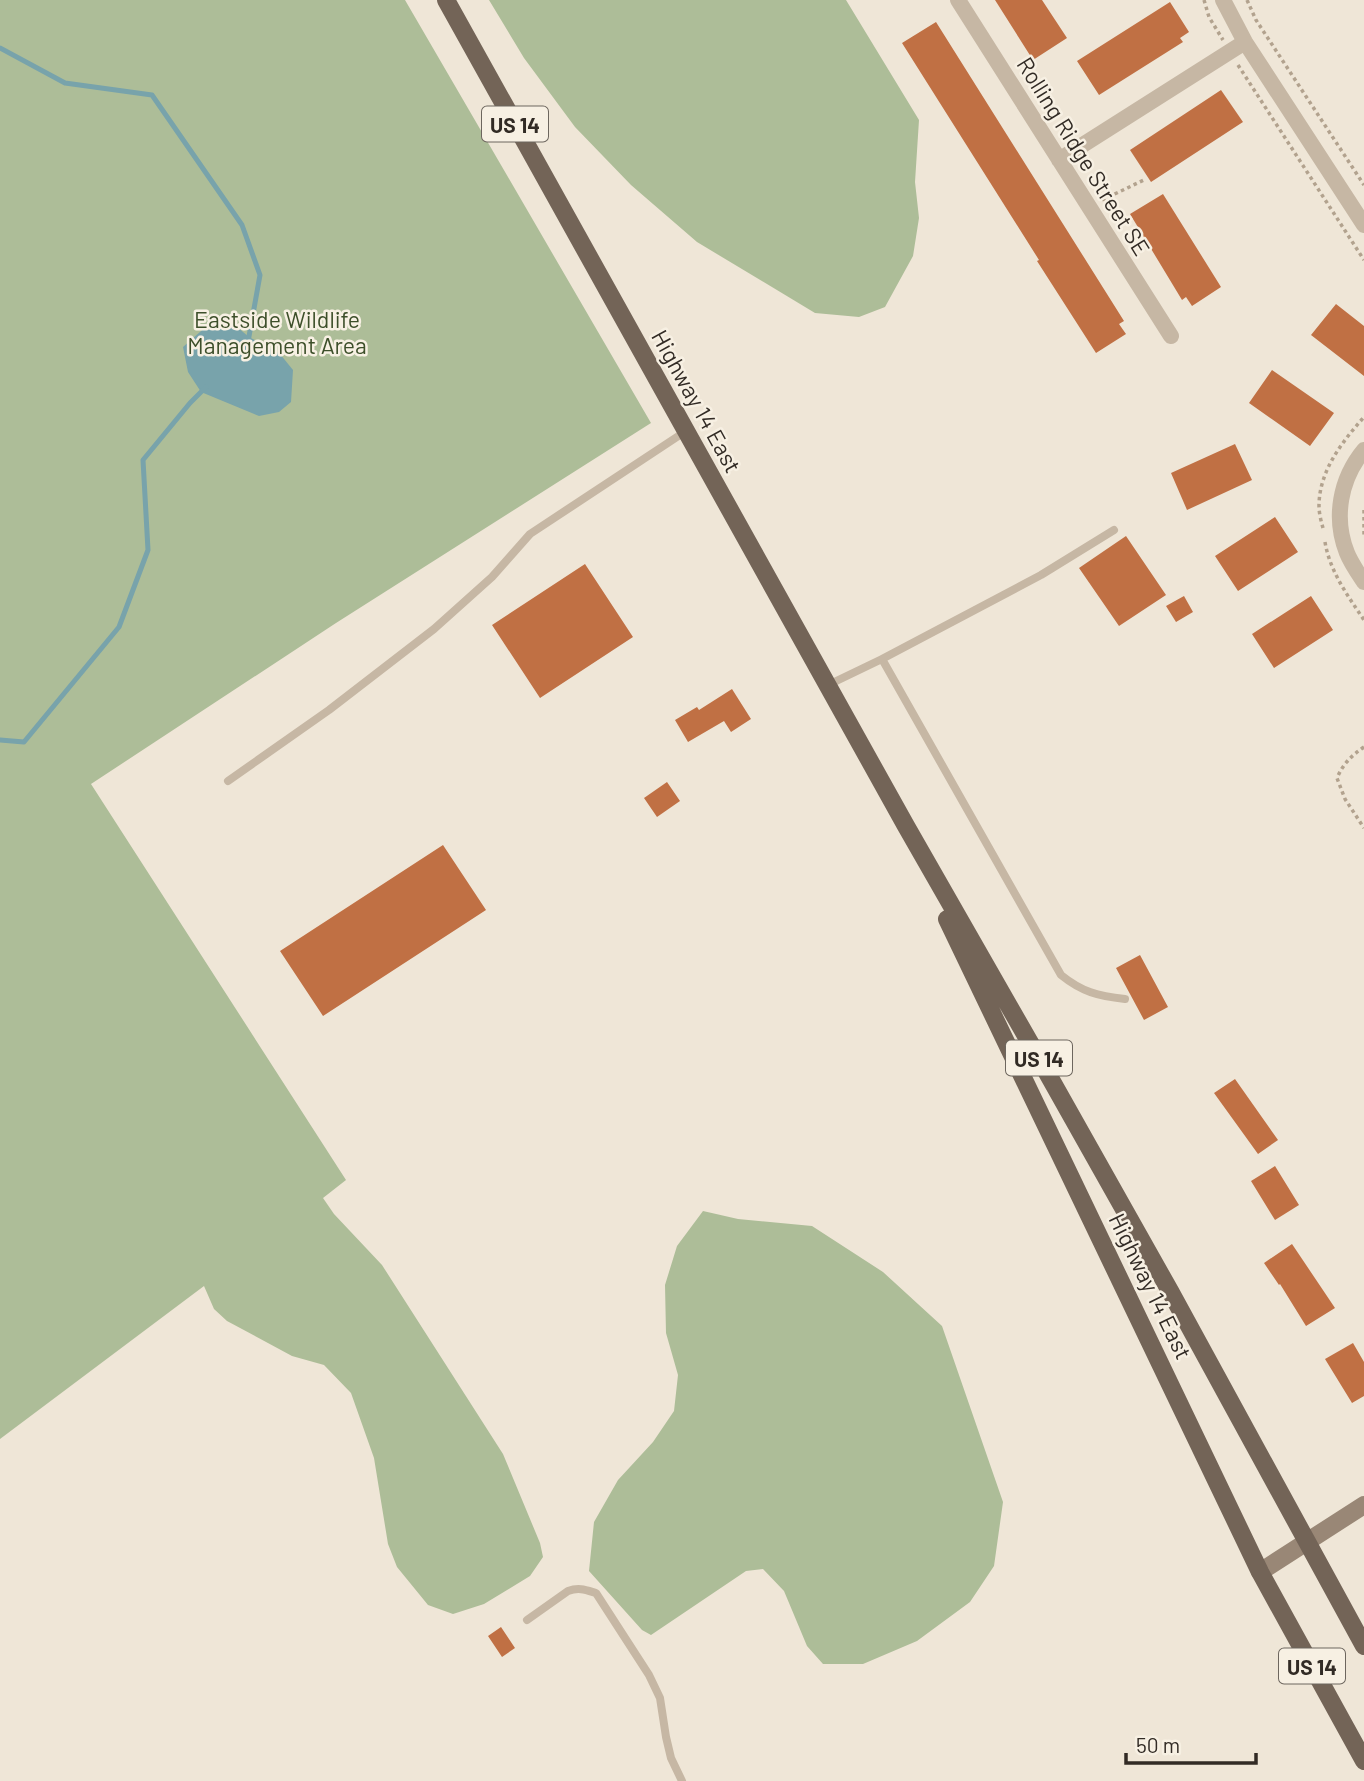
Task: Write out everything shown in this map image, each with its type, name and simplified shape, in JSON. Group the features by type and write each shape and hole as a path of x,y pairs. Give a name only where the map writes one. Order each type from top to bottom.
{"main road":[{"name":"Highway 14 East","path":"446,0 906,826 1104,1174 1364,1646"},
{"name":"Highway 14 East","path":"906,826 965,958 1260,1572 1364,1761"}],"street":[{"name":"Rolling Ridge Street SE","path":"958,0 1171,336"},
{"path":"1223,0 1245,42 1364,225"},
{"path":"1059,160 1245,42"},
{"path":"1364,450 1345,482 1339,507 1347,553 1364,582"},
{"path":"1260,1572 1364,1505"}],"lane":[{"path":"228,781 330,710 434,629 492,577 530,534 685,431"},
{"path":"828,685 1041,575 1114,530"},
{"path":"882,659 1060,975 1077,987 1100,996 1125,999"},
{"path":"527,1620 568,1591 584,1589 596,1593 649,1675 660,1698 671,1758 682,1781"}],"path":[{"path":"1203,0 1209,17 1229,52 1364,260"},
{"path":"1247,0 1255,20 1364,185"},
{"path":"1089,206 1144,180"},
{"path":"1320,492 1331,461 1364,418"},
{"path":"1364,510 1364,535"},
{"path":"1364,747 1343,765 1337,778 1345,799 1364,828"}],"green space":[{"name":"Eastside Wildlife Management Area","path":"0,0 405,0 651,423 336,623 91,784 346,1180 323,1198 334,1214 382,1265 503,1454 540,1543 543,1557 530,1576 484,1604 453,1614 428,1605 397,1567 388,1544 374,1458 351,1393 324,1365 292,1356 227,1321 214,1309 204,1286 0,1439"},
{"path":"489,0 846,0 919,120 915,182 919,218 913,256 885,307 859,317 815,313 697,242 631,185 575,127 524,58"},
{"path":"703,1211 738,1219 812,1226 883,1272 942,1326 1003,1502 994,1566 970,1602 917,1641 863,1664 823,1664 807,1646 784,1591 763,1569 746,1571 651,1635 642,1630 589,1571 594,1522 618,1480 653,1442 674,1411 678,1375 666,1333 665,1285 677,1246"}],"water":[{"path":"230,321 249,337 280,354 293,370 291,402 279,412 259,416 201,392 188,372 183,347 209,324"}],"building":[{"path":"995,0 1042,0 1067,38 1033,60"},
{"path":"1170,2 1189,32 1180,38 1183,42 1099,95 1077,61"},
{"path":"936,22 1124,321 1119,324 1126,334 1096,353 902,43"},
{"path":"1221,90 1243,122 1151,182 1130,150"},
{"path":"1163,194 1221,287 1192,306 1186,297 1182,300 1130,214"},
{"path":"1336,304 1364,326 1364,376 1311,335"},
{"path":"1272,370 1334,413 1310,446 1249,403"},
{"path":"1235,444 1252,480 1187,510 1171,473"},
{"path":"1275,517 1298,552 1238,591 1215,556"},
{"path":"1126,536 1166,595 1119,626 1079,568"},
{"path":"585,564 633,637 540,698 492,625"},
{"path":"1184,596 1193,612 1176,622 1166,606"},
{"path":"1311,596 1333,630 1274,668 1252,634"},
{"path":"732,689 751,719 731,732 724,721 688,742 675,720 697,707 699,710"},
{"path":"667,782 680,801 657,817 644,798"},
{"path":"443,845 486,910 323,1016 280,951"},
{"path":"1140,955 1168,1007 1144,1020 1116,968"},
{"path":"1235,1079 1278,1140 1258,1154 1214,1093"},
{"path":"1275,1166 1299,1205 1275,1220 1251,1181"},
{"path":"1292,1244 1335,1308 1306,1326 1264,1263"},
{"path":"1353,1343 1364,1362 1364,1396 1352,1403 1325,1359"},
{"path":"501,1627 515,1648 502,1657 488,1636"}],"waterway":[{"path":"0,48 65,83 152,95 242,225 260,275 248,342"},
{"path":"0,740 24,742 119,627 148,550 143,460 206,387"}]}
